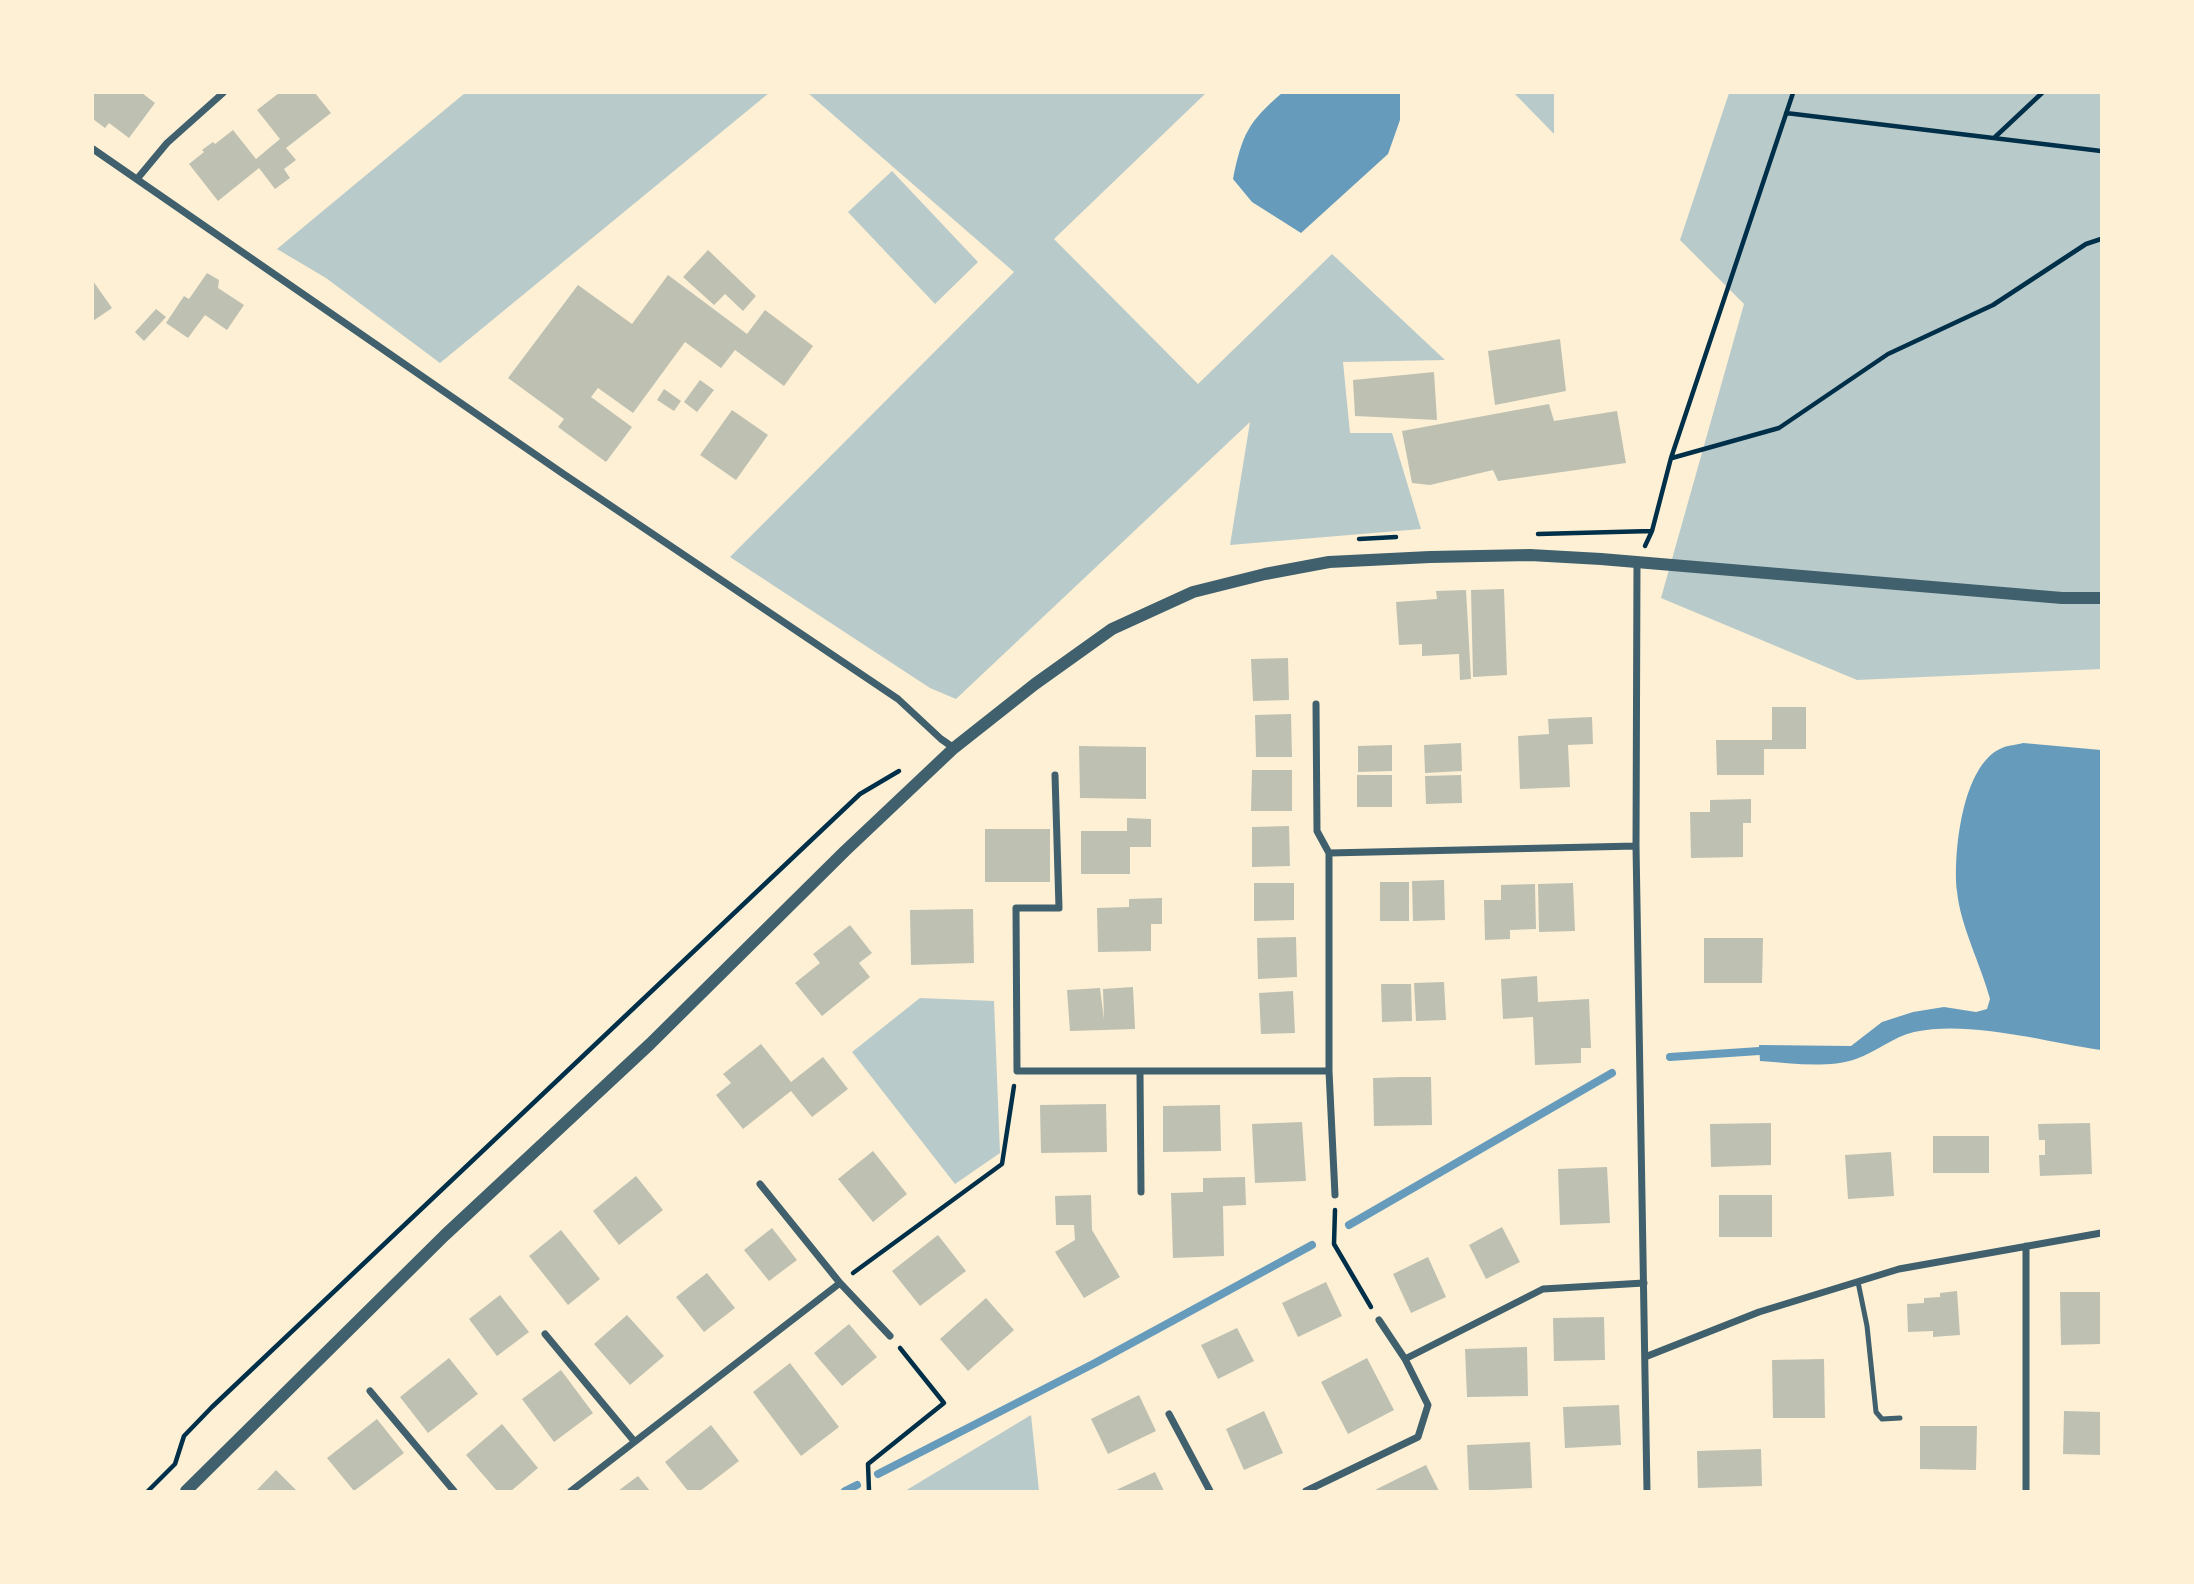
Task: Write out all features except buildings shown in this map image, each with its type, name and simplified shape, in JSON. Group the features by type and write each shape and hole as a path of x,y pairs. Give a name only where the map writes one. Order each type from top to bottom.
{"street":[{"path":"137,178 167,143 223,93"},
{"path":"93,149 562,473 898,699 954,748"},
{"path":"186,1491 445,1235 650,1044 845,851 954,748 1035,684 1112,629 1193,592 1329,562 1530,555 2062,598 2101,598"},
{"path":"1637,562 1636,846 1647,1491"},
{"path":"1316,704 1317,831 1329,853 1329,1071 1335,1195"},
{"path":"1055,775 1059,908 1016,908 1017,1071 1329,1071"},
{"path":"1329,853 1636,846"},
{"path":"1140,1073 1140,1192"},
{"path":"760,1184 840,1283 890,1336"},
{"path":"1645,1357 1759,1312 1899,1269 2101,1233"},
{"path":"2026,1245 2026,1491"},
{"path":"571,1491 840,1283"},
{"path":"1405,1359 1543,1289 1644,1283"},
{"path":"1306,1491 1419,1437 1428,1405 1405,1359 1379,1320"},
{"path":"545,1334 634,1441"},
{"path":"370,1391 454,1491"},
{"path":"1169,1414 1210,1491"}],"lane":[{"path":"1858,1282 1867,1326 1876,1412 1882,1419 1900,1418"}],"path":[{"path":"1637,562 1652,531 1671,458 1794,93"},
{"path":"1994,138 2042,93"},
{"path":"1786,113 2101,151"},
{"path":"1671,458 1779,428 1888,354 1993,305 2086,244 2101,239"},
{"path":"1532,534 1652,531"},
{"path":"1351,540 1401,537"},
{"path":"148,1491 175,1464 184,1436 212,1407 860,794 904,767"},
{"path":"840,1283 1002,1164 1017,1071"},
{"path":"1335,1195 1334,1244 1379,1320"},
{"path":"869,1491 867,1464 944,1403 890,1336"}],"shaded area":[{"path":"465,93 769,93 440,363 326,278 277,249"},
{"path":"808,93 1206,93 1054,239 1198,384 1332,254 1445,360 1343,362 1350,433 1392,433 1421,529 1230,545 1250,422 956,699 930,688 730,557 1014,272"},
{"path":"1514,93 1554,93 1554,134"},
{"path":"1729,93 2101,93 2101,669 1857,680 1661,598 1744,304 1680,240"},
{"path":"892,171 978,262 935,304 848,212"},
{"path":"920,998 994,1001 1000,1153 955,1184 852,1052"},
{"path":"1031,1415 1039,1491 905,1491"}],"water":[{"path":"1282,93 1400,93 1400,120 1388,154 1301,233 1252,202 1233,179 1248,130 1261,112"},
{"path":"2023,743 2101,750 2101,1050 1983,1030 1936,1029 1906,1034 1845,1062 1808,1064 1760,1061 1759,1045 1851,1046 1882,1022 1913,1012 1944,1007 1976,1012 1987,1009 1990,999 1959,904 1956,875 1959,834 1969,791 1988,757 2007,746"}],"waterway":[{"path":"1670,1057 1759,1051"},
{"path":"1349,1225 1612,1073"},
{"path":"878,1474 1095,1363 1312,1245"},
{"path":"845,1491 857,1485"}]}
